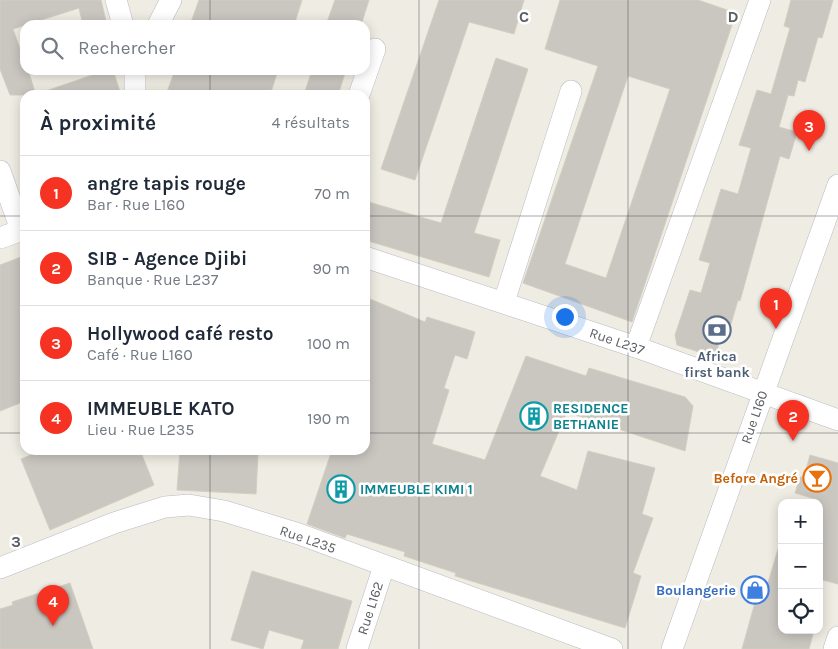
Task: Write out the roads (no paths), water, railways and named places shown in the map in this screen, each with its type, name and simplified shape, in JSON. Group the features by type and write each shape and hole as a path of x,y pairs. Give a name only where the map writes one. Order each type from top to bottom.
{"street":[{"path":"116,0 122,20"},
{"path":"161,20 172,0"},
{"path":"636,347 760,0"},
{"path":"370,63 375,49"},
{"path":"134,75 135,90"},
{"path":"360,90 365,75"},
{"path":"504,302 571,91"},
{"path":"0,171 20,221"},
{"name":"Rue L160","path":"672,649 838,185"},
{"path":"0,238 20,230"},
{"name":"Rue L237","path":"370,258 636,347 838,420"},
{"name":"Rue L235","path":"0,568 114,523 165,507 189,506 224,511 299,534 612,649"},
{"name":"Rue L162","path":"357,649 384,566"},
{"path":"834,649 838,637"}],"place":[{"name":"Hollywood café resto","path":"809,151"},
{"name":"angre tapis rouge","path":"776,329"},
{"name":"Africa first bank","path":"717,330"},
{"name":"RESIDENCE BETHANIE","path":"534,416"},
{"name":"SIB - Agence Djibi","path":"793,441"},
{"name":"Before Angré","path":"817,478"},
{"name":"IMMEUBLE KIMI 1","path":"341,489"},
{"name":"Boulangerie","path":"755,590"},
{"name":"IMMEUBLE KATO","path":"53,626"}]}
